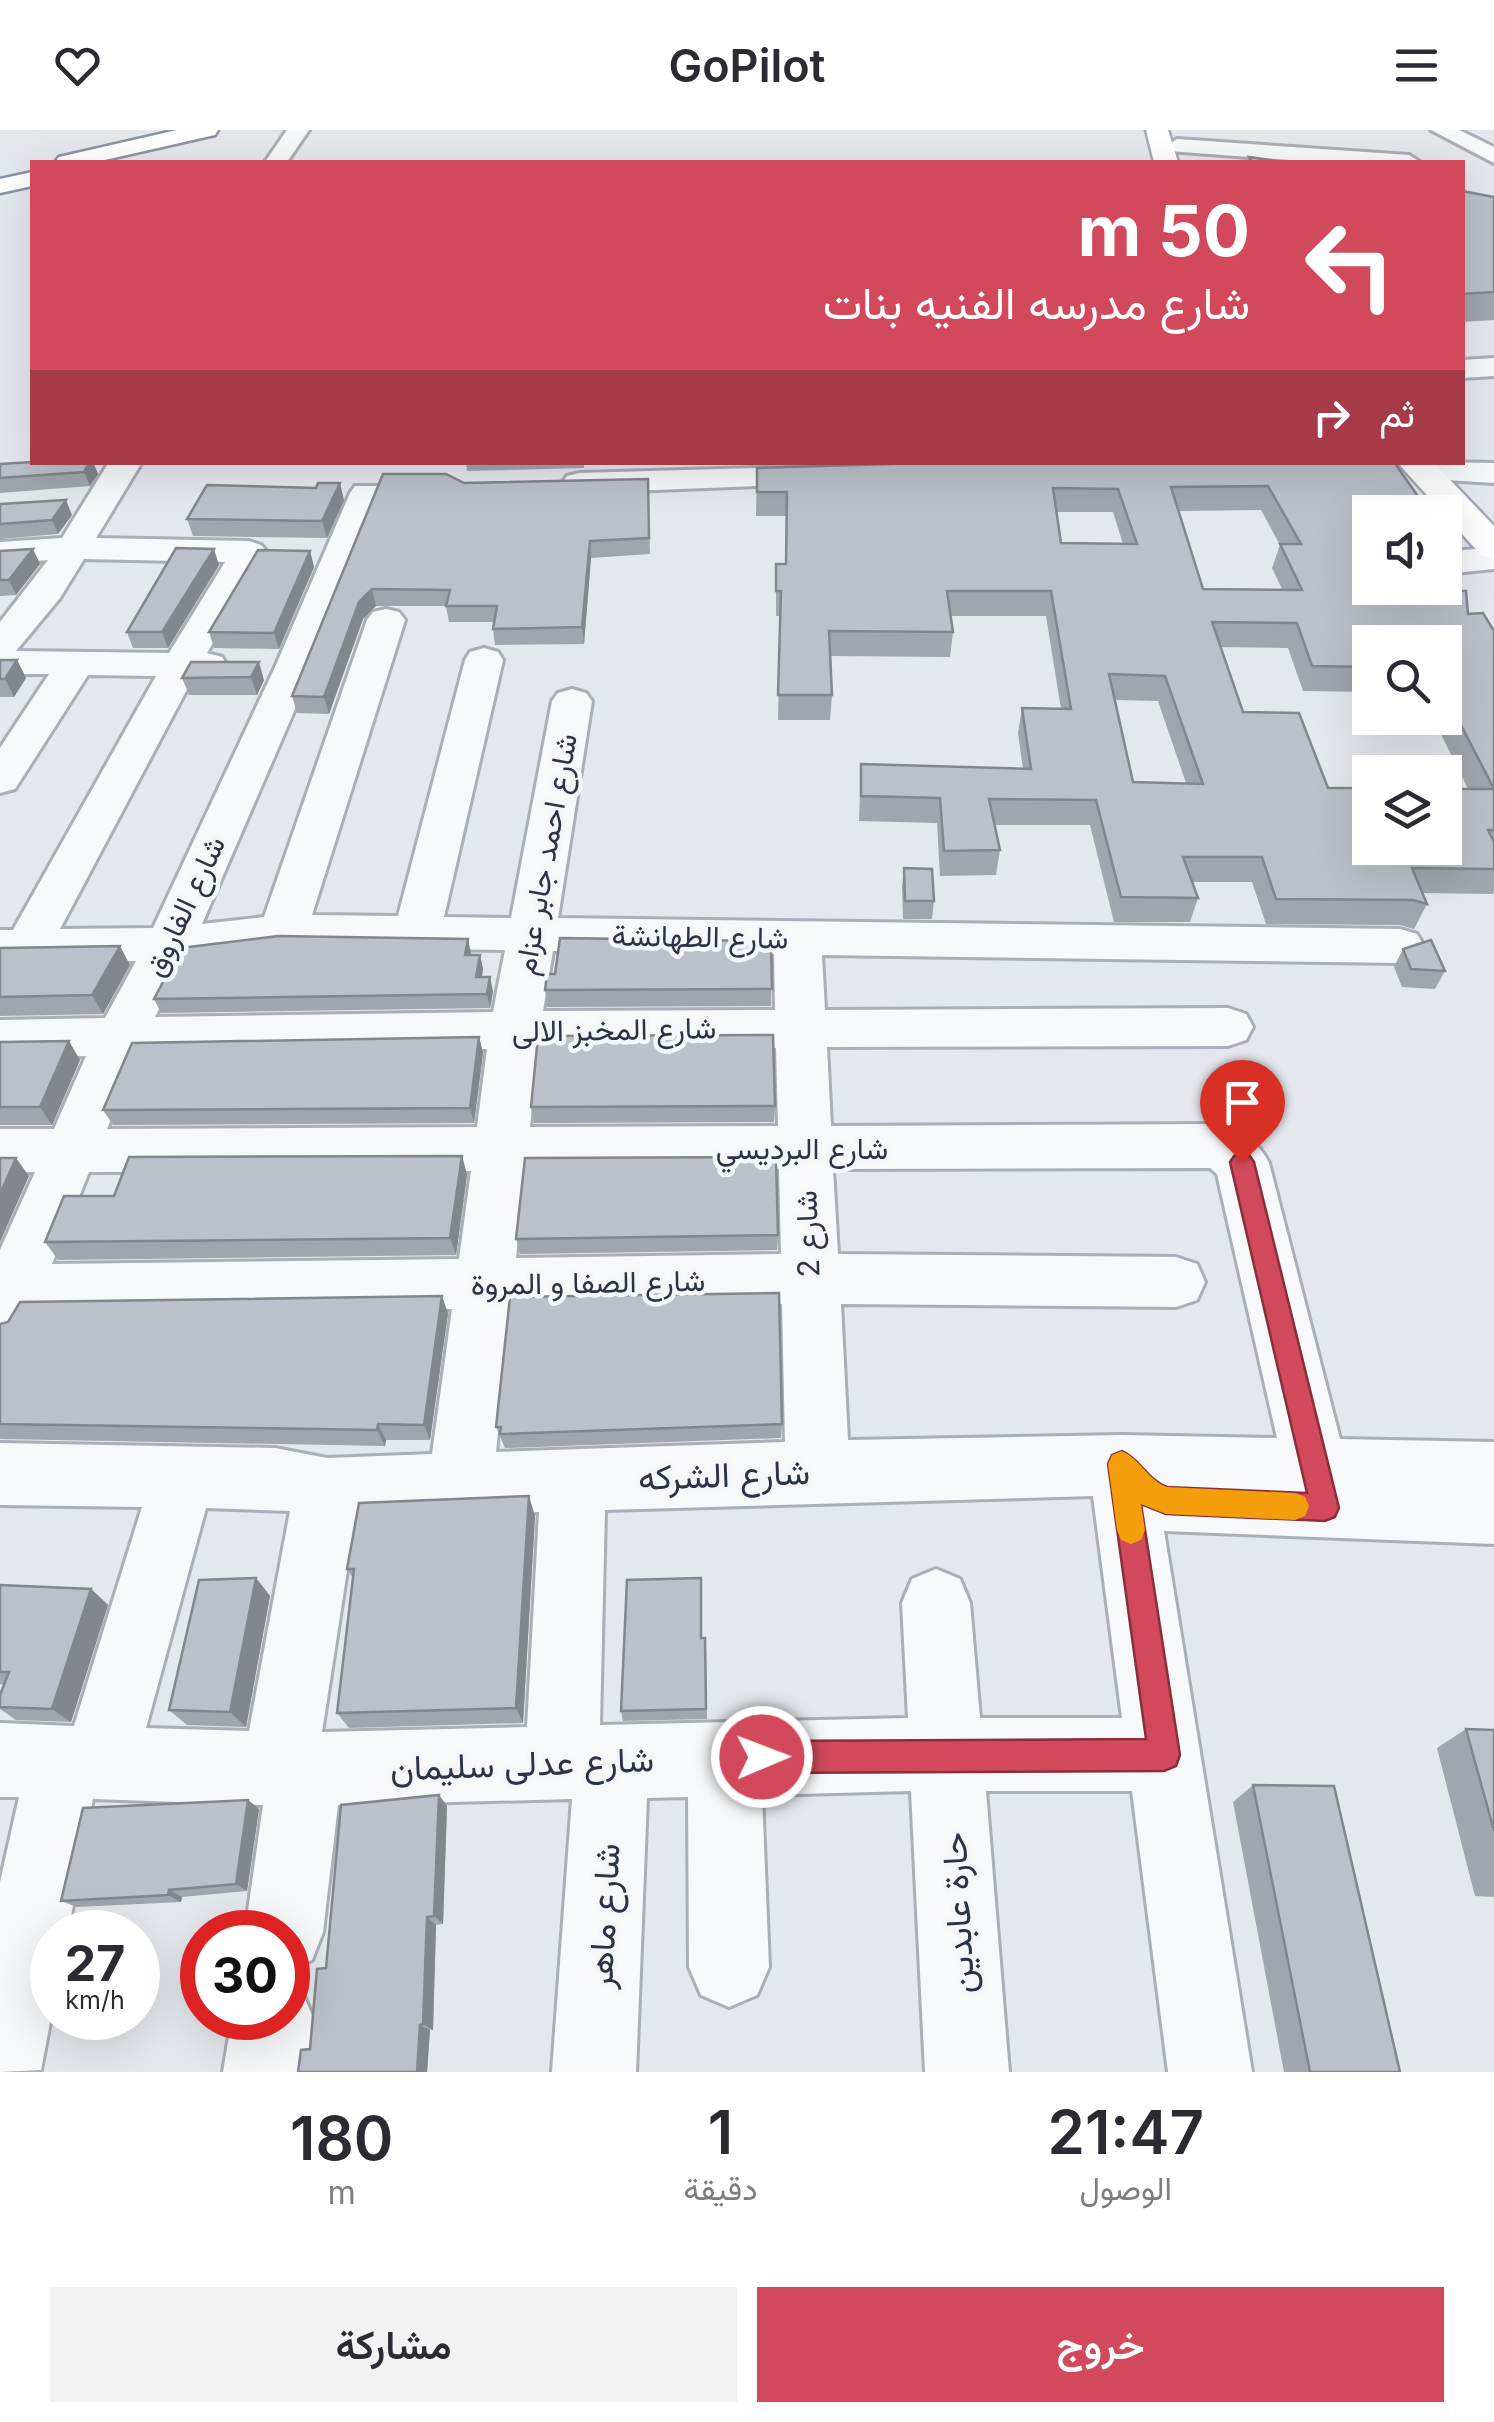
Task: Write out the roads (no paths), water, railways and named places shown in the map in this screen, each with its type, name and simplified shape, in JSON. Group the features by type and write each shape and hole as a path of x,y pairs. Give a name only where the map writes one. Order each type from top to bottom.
{"main road":[{"path":"76,160 207,130"},
{"path":"111,160 240,130"},
{"path":"1157,130 1175,150"},
{"path":"0,178 30,170"},
{"path":"0,186 30,179"},
{"path":"1419,467 1494,525"},
{"path":"1419,467 1494,548"}],"street":[{"path":"277,160 298,130"},
{"path":"1442,130 1494,156"},
{"path":"1175,150 1370,160"},
{"path":"1465,369 1494,367"},
{"path":"0,646 18,605 72,548 84,501 123,465"},
{"path":"1419,467 1494,473"},
{"path":"540,484 866,476"},
{"name":"شارع الفاروق","path":"4,1299 120,1037 168,944 264,665 296,553 367,493"},
{"path":"0,553 72,548 296,553"},
{"path":"14,948 181,665 296,553"},
{"path":"1462,561 1494,558"},
{"path":"283,930 386,620"},
{"path":"417,932 484,660"},
{"path":"0,662 264,665"},
{"path":"0,780 76,663"},
{"name":"شارع احمد جابر عزام","path":"460,1484 515,1030 572,702"},
{"name":"شارع الطهانشة","path":"14,948 168,944 283,930 1400,946"},
{"name":"شارع 2","path":"797,937 818,1470"},
{"name":"شارع المخبز الالى","path":"0,1039 800,1027 1228,1027"},
{"name":"شارع البرديسي","path":"0,1152 1208,1144 1234,1153 1242,1162 1320,1488"},
{"name":"شارع الصفا و المروة","path":"4,1299 484,1284 809,1279 1176,1282"},
{"path":"1122,1464 1147,1493 1166,1501 1494,1472"},
{"path":"1122,1464 1210,2072"},
{"name":"شارع الشركه","path":"0,1474 284,1506 312,1499 327,1489 818,1470 1122,1464"},
{"name":"شارع ماهر","path":"573,1480 587,1761 594,2072"},
{"path":"1320,1488 1494,1512"},
{"path":"285,1910 292,1769 327,1489"},
{"path":"0,2070 54,1763 178,1493"},
{"name":"شارع الشركه","path":"0,1509 178,1493"},
{"name":"حارة عابدين","path":"936,1603 967,2072"},
{"name":"شارع عدلى سليمان","path":"54,1763 292,1769 948,1754 1164,1755"},
{"path":"724,1758 729,1967"},
{"path":"265,2072 269,2040"}]}
